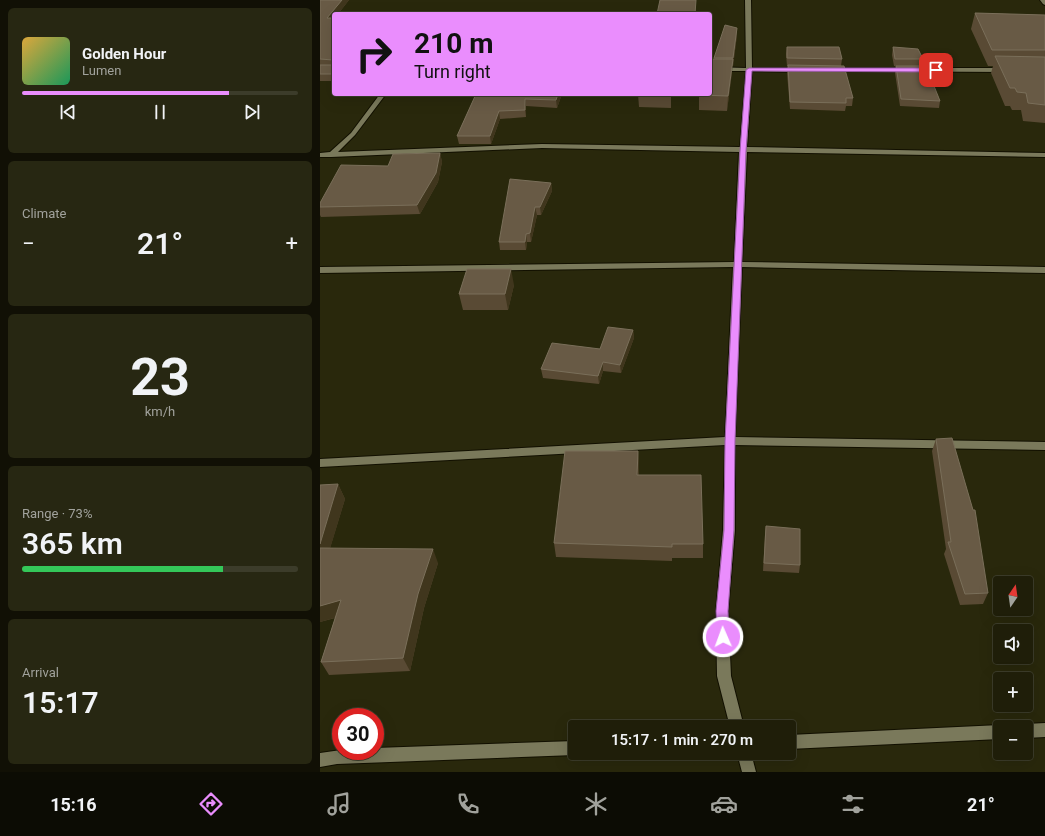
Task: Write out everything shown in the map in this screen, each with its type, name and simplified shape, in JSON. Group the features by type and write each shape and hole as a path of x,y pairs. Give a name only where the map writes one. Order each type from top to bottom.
{"street":[{"path":"735,720 724,676 722,611 729,530 730,441 743,151 749,70 748,0"},
{"path":"712,69 811,70"},
{"path":"827,70 1014,70"},
{"path":"331,155 353,134 382,96"},
{"path":"320,155 542,146 743,151 1045,155"},
{"path":"320,270 739,264 1045,270"},
{"path":"320,463 730,441 1045,446"},
{"path":"1033,731 1045,730"},
{"path":"796,742 993,732"},
{"path":"320,760 345,756 568,748"},
{"path":"746,760 749,772"}],"building":[{"path":"320,0 342,0 327,18 332,18 332,60 320,59"},
{"path":"660,0 696,0 695,12 657,12"},
{"path":"975,13 1045,15 1045,50 992,50"},
{"path":"725,25 737,28 733,58 714,58"},
{"path":"787,47 839,47 842,59 787,58"},
{"path":"893,47 918,49 923,59 895,59"},
{"path":"995,56 1045,57 1045,105 1028,103 1026,93 1017,92 1015,88 1010,88"},
{"path":"712,59 733,59 728,96 712,95"},
{"path":"320,65 332,65 332,74 320,74"},
{"path":"788,65 844,66 853,98 846,98 846,103 790,102"},
{"path":"896,66 926,66 940,101 901,99"},
{"path":"475,96 557,96 556,100 525,99 525,110 499,111 490,136 457,136"},
{"path":"440,153 436,173 417,205 320,207 320,203 341,165 388,166 393,154"},
{"path":"510,179 551,183 540,207 535,207 530,233 526,234 525,242 499,242"},
{"path":"467,269 511,269 505,294 459,294"},
{"path":"608,327 633,330 620,365 603,362 598,376 541,369 552,343 600,349"},
{"path":"952,438 973,510 975,510 988,593 965,594 948,542 951,542 936,439"},
{"path":"565,451 638,451 637,475 701,475 703,544 672,544 672,547 554,543"},
{"path":"338,484 320,544 320,485"},
{"path":"766,526 800,529 800,565 764,563"},
{"path":"320,548 433,549 418,594 403,658 321,662 341,600 320,606"}],"route":[{"path":"723,637 722,611 729,530 730,441 743,151 749,70 936,70"}]}
